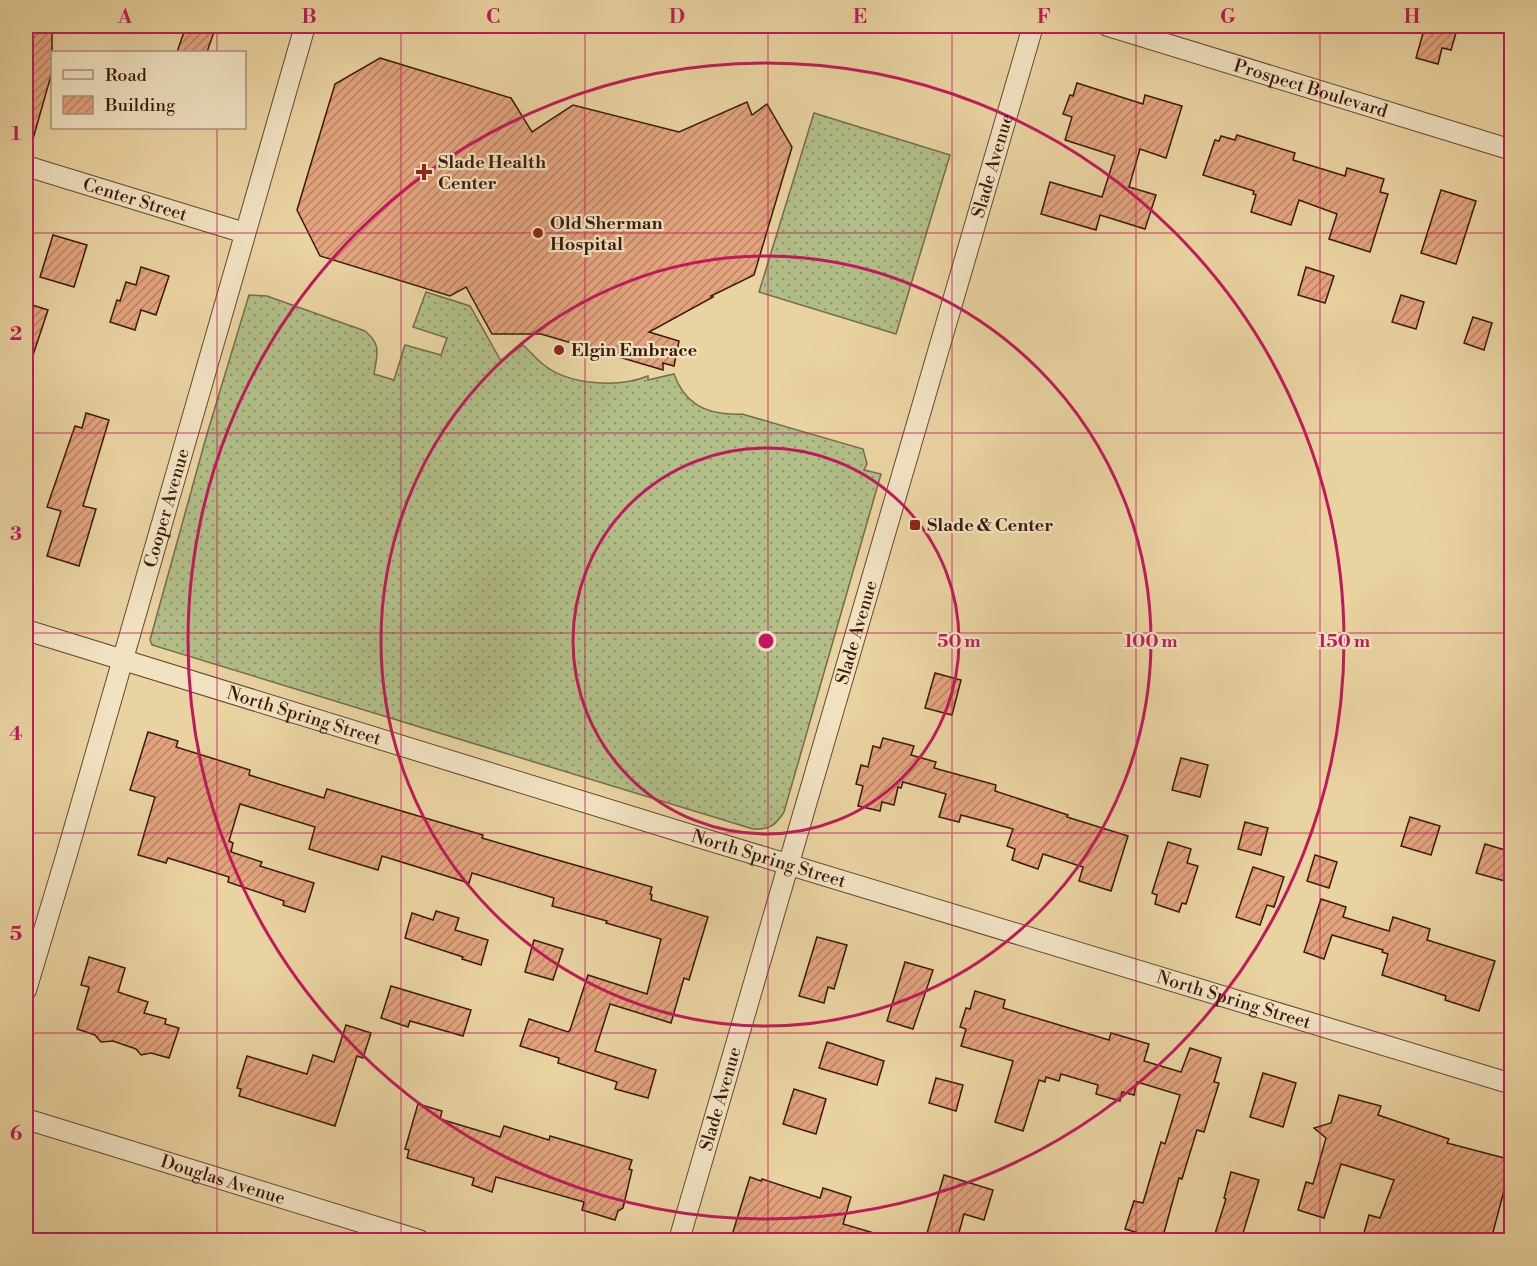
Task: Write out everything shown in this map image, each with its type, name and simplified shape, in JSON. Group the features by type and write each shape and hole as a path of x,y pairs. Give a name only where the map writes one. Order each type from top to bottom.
{"street":[{"name":"Cooper Avenue","path":"26,990 305,26"},
{"name":"Slade Avenue","path":"679,1240 1033,26"},
{"name":"Prospect Boulevard","path":"1108,26 1512,150"},
{"name":"Center Street","path":"26,166 245,233"},
{"name":"North Spring Street","path":"26,630 788,865 1512,1084"},
{"name":"Douglas Avenue","path":"26,1119 419,1240"}],"green space":[{"path":"814,113 950,155 896,334 759,292"},
{"path":"426,292 470,306 501,361 523,345 554,372 594,383 623,382 648,376 648,380 674,374 685,394 700,407 719,413 742,414 863,449 867,464 864,470 881,474 784,812 771,826 753,829 152,645 150,640 207,434 249,295 267,296 365,331 376,345 374,374 394,380 405,345 441,355 447,338 413,327"}],"building":[{"path":"35,26 52,26 51,76 31,146 26,146 26,56"},
{"path":"186,26 216,26 207,51 177,51"},
{"path":"1425,26 1458,26 1451,50 1442,48 1438,64 1416,58"},
{"name":"Old Sherman Hospital","path":"380,58 511,98 532,132 573,105 679,132 747,102 752,115 767,104 792,147 754,275 711,296 713,297 649,332 679,341 674,366 663,363 663,370 541,334 492,334 466,287 450,296 320,256 297,210 335,84"},
{"path":"1077,83 1143,104 1145,95 1182,106 1166,158 1140,149 1129,187 1156,195 1145,229 1100,215 1096,230 1041,214 1050,182 1102,197 1115,156 1065,140 1072,117 1063,114"},
{"path":"1237,135 1295,153 1293,160 1345,176 1347,168 1384,179 1380,192 1388,194 1370,252 1329,239 1337,214 1299,200 1291,225 1251,212 1256,195 1253,194 1254,191 1203,175 1215,140 1219,141 1221,136 1235,140"},
{"path":"1441,190 1476,201 1456,264 1421,253"},
{"path":"53,235 87,245 74,287 40,277"},
{"path":"141,267 169,276 156,315 141,310 135,330 110,322 126,282 136,285"},
{"path":"1306,267 1334,276 1325,303 1298,295"},
{"path":"1401,295 1424,302 1416,329 1392,322"},
{"path":"26,303 48,310 29,367 26,366"},
{"path":"1473,317 1492,323 1484,350 1464,343"},
{"path":"86,413 109,420 83,506 96,509 79,566 47,556 61,511 47,507 75,426 82,428"},
{"path":"935,673 961,680 952,715 925,708"},
{"path":"148,732 178,741 176,747 250,770 249,775 324,798 327,789 483,835 482,838 652,887 651,900 708,917 689,980 684,978 671,1023 610,1004 595,1051 656,1070 648,1098 615,1089 617,1082 558,1063 559,1058 520,1046 529,1019 568,1032 570,1030 588,975 647,994 661,939 552,906 554,898 472,873 469,883 382,856 378,870 309,849 315,827 240,804 229,841 233,843 231,852 262,862 260,866 314,883 305,912 283,905 284,901 228,882 229,877 168,858 166,863 138,855 155,797 130,790"},
{"path":"883,738 914,746 911,755 936,762 934,768 996,785 995,791 1128,836 1111,891 1079,881 1083,867 1043,854 1038,869 1012,860 1015,849 1007,846 1013,829 961,815 959,822 939,817 946,794 903,782 901,788 898,787 894,805 882,802 880,811 858,806 863,786 856,784 861,765 868,767 873,746 880,748"},
{"path":"1181,758 1208,765 1200,797 1172,790"},
{"path":"1410,817 1440,826 1431,855 1401,846"},
{"path":"1245,822 1268,828 1261,855 1238,849"},
{"path":"1168,842 1191,849 1187,863 1198,866 1186,904 1182,903 1179,912 1155,904 1157,895 1152,893"},
{"path":"1485,844 1512,852 1512,883 1476,873"},
{"path":"1315,855 1337,862 1329,888 1307,881"},
{"path":"1253,867 1284,877 1274,907 1267,905 1260,925 1236,917"},
{"path":"1321,899 1346,907 1343,917 1389,931 1393,917 1430,929 1427,940 1495,961 1479,1011 1445,1000 1446,996 1382,975 1388,954 1382,952 1383,950 1332,935 1324,959 1304,952"},
{"path":"436,911 459,918 455,930 488,940 481,965 405,938 412,913 433,920"},
{"path":"817,937 847,945 834,989 828,987 824,1003 799,996"},
{"path":"534,940 563,949 553,980 525,972"},
{"path":"89,957 125,968 118,992 148,1002 144,1013 166,1019 165,1024 179,1028 169,1058 151,1053 141,1055 136,1049 113,1041 101,1042 95,1035 77,1029 89,987 81,985"},
{"path":"905,962 933,970 913,1029 887,1021"},
{"path":"391,986 471,1010 463,1036 410,1021 408,1027 381,1018"},
{"path":"975,991 1005,1000 1003,1008 1109,1040 1111,1033 1149,1044 1144,1061 1181,1072 1190,1048 1221,1058 1214,1082 1219,1083 1204,1132 1197,1130 1182,1179 1179,1178 1162,1240 1125,1229 1134,1201 1143,1203 1161,1142 1165,1144 1180,1095 1137,1082 1134,1095 1122,1092 1120,1101 1096,1094 1098,1085 1061,1074 1059,1081 1046,1077 1045,1082 1039,1080 1023,1131 995,1122 1013,1061 961,1046 966,1029 960,1027 966,1008 970,1009"},
{"path":"346,1025 371,1033 363,1058 357,1056 335,1126 239,1096 241,1089 237,1088 247,1056 307,1074 313,1055 334,1062"},
{"path":"827,1042 884,1061 877,1085 819,1068"},
{"path":"1263,1073 1296,1083 1283,1127 1250,1117"},
{"path":"936,1078 963,1085 956,1111 929,1103"},
{"path":"794,1089 826,1099 816,1134 783,1124"},
{"path":"1339,1095 1381,1106 1378,1115 1449,1139 1447,1143 1512,1160 1491,1240 1362,1240 1369,1215 1380,1218 1394,1180 1341,1164 1324,1218 1298,1210 1306,1182 1313,1184 1326,1138 1314,1128 1331,1123"},
{"path":"418,1104 442,1111 440,1119 500,1137 504,1126 549,1140 550,1136 632,1160 629,1169 632,1170 623,1208 618,1211 615,1220 582,1210 584,1202 496,1177 492,1192 472,1185 474,1178 407,1158 409,1150 405,1149"},
{"path":"1231,1172 1259,1180 1241,1240 1213,1240 1226,1199 1224,1198"},
{"path":"944,1175 993,1190 984,1220 964,1214 957,1240 925,1240"},
{"path":"750,1177 820,1198 823,1188 851,1197 843,1224 881,1235 881,1240 748,1240 732,1235"}],"place":[{"name":"Slade Health Center","path":"424,172"},
{"name":"Old Sherman Hospital","path":"538,233"},
{"name":"Elgin Embrace","path":"559,350"},
{"name":"Slade & Center","path":"915,525"}]}
